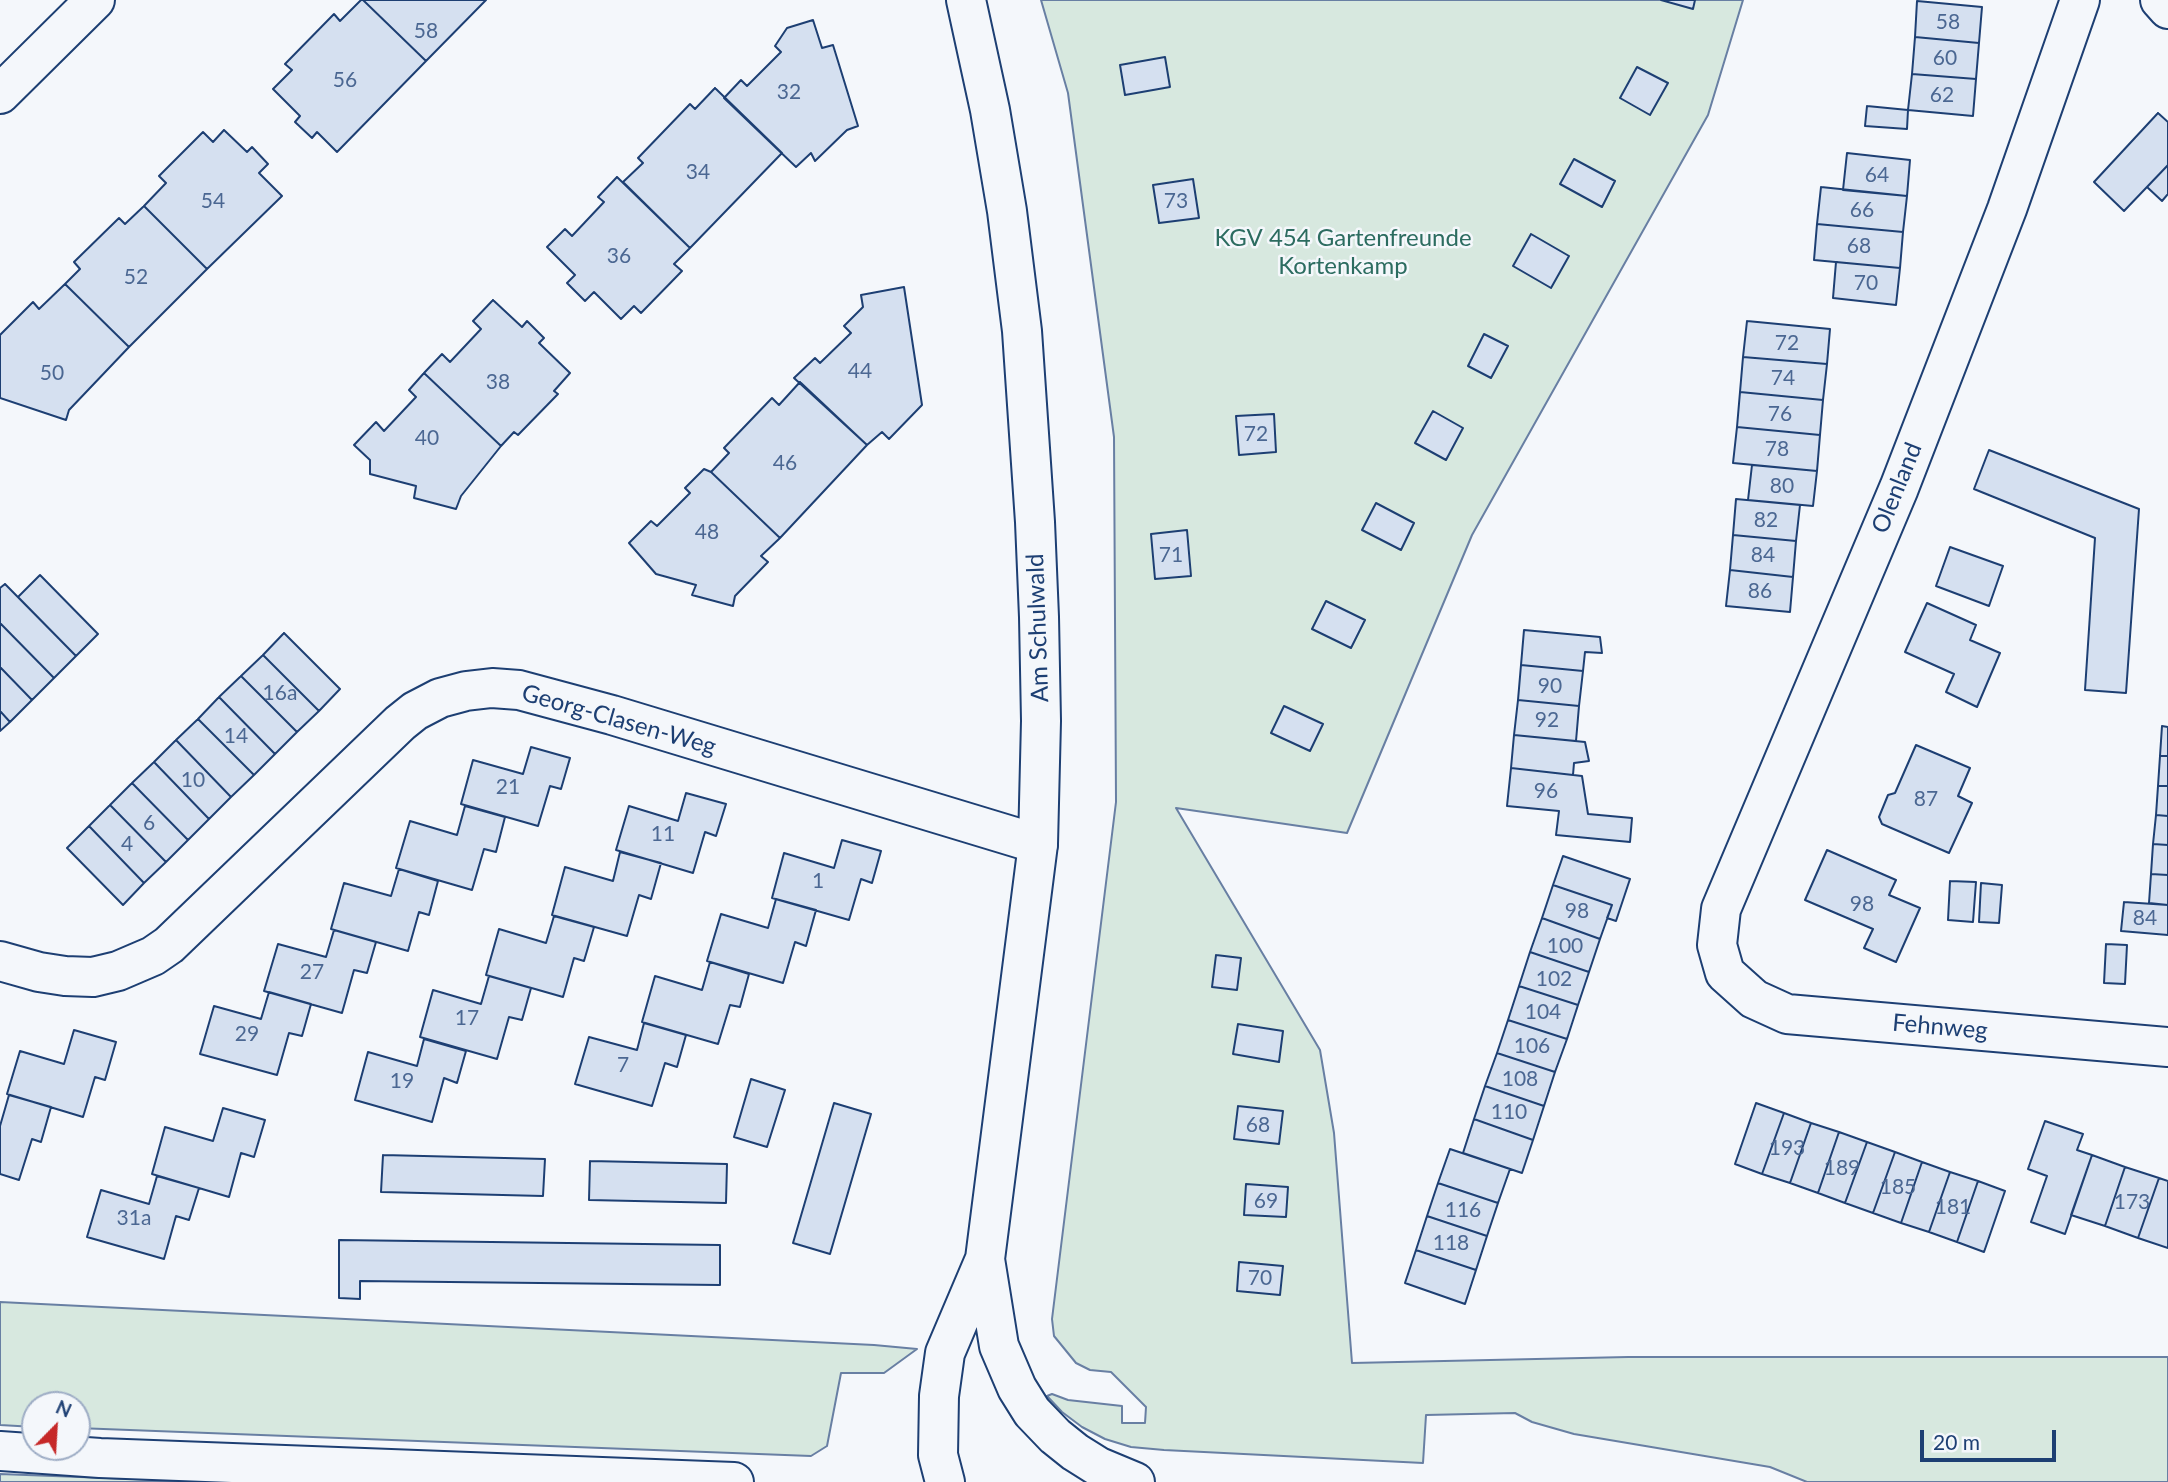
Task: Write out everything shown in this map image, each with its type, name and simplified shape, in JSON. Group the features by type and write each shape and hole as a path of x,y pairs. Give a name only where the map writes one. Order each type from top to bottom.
{"street":[{"path":"0,94 96,0"},
{"name":"Am Schulwald","path":"945,1482 938,1455 939,1396 945,1353 985,1259 1038,844 1041,721 1039,617 1022,331 1007,211 990,110 966,0"},
{"name":"Olenland","path":"1726,973 1717,945 1721,909 1899,488 2007,209 2080,0"},
{"path":"2160,0 2168,9"},
{"name":"Georg-Clasen-Weg","path":"0,961 39,972 93,977 118,971 153,956 169,945 415,711 440,698 492,688 519,690 612,715 1038,844"},
{"name":"Fehnweg","path":"1726,973 1754,999 1787,1014 2168,1046"},
{"name":"Am Schulwald","path":"985,1259 999,1346 1017,1388 1032,1412 1075,1452 1099,1467 1135,1482"},
{"path":"0,1451 100,1458 734,1482"}],"green space":[{"name":"KGV 454 Gartenfreunde Kortenkamp","path":"1041,0 1743,0 1708,115 1472,535 1347,833 1176,808 1320,1050 1334,1133 1352,1363 1628,1357 2168,1357 2168,1482 1807,1482 1770,1467 1574,1434 1532,1422 1515,1413 1426,1415 1423,1463 1164,1450 1131,1447 1105,1439 1082,1427 1047,1396 1052,1394 1068,1400 1122,1406 1122,1423 1145,1423 1146,1407 1111,1372 1090,1370 1076,1363 1054,1336 1052,1319 1116,802 1114,437 1068,93"},
{"path":"0,1302 917,1349 884,1373 841,1373 827,1446 811,1456 91,1429 91,1391 21,1391 21,1426 0,1425"},
{"path":"0,1474 186,1481 208,1482 0,1482"}],"building":[{"path":"361,0 426,61 337,152 317,132 312,138 295,122 300,116 273,89 292,70 285,64 334,14 340,21"},
{"path":"363,0 486,0 426,61"},
{"path":"1661,0 1695,0 1693,9"},
{"path":"1917,1 1982,7 1979,43 1915,37"},
{"path":"813,20 822,48 833,45 858,126 847,130 815,161 811,153 796,167 724,98 741,80 747,86 781,52 775,46 787,28"},
{"path":"1915,37 1979,43 1976,79 1912,74"},
{"path":"1165,57 1170,87 1125,95 1120,65"},
{"path":"1637,67 1668,83 1650,115 1620,98"},
{"path":"1912,74 1976,79 1973,116 1908,110"},
{"path":"715,88 782,153 690,248 623,182 643,163 638,158 690,104 695,109"},
{"path":"1867,106 1908,110 1907,129 1865,126"},
{"path":"2158,113 2168,122 2168,165 2124,211 2094,182"},
{"path":"224,130 247,152 252,147 268,164 259,173 282,196 207,269 144,206 166,183 159,176 203,132 213,142"},
{"path":"1847,153 1910,160 1907,196 1843,190"},
{"path":"1574,159 1615,181 1602,207 1560,184"},
{"path":"2168,165 2168,194 2162,201 2147,187"},
{"path":"617,177 690,248 674,264 682,271 641,313 634,306 621,319 594,292 585,301 567,283 575,275 547,247 565,229 572,236 604,202 598,197"},
{"path":"1193,179 1199,218 1159,223 1153,185"},
{"path":"1821,187 1907,196 1903,232 1817,224"},
{"path":"144,206 207,269 129,347 65,284 80,269 74,262 119,218 125,224"},
{"path":"1817,224 1903,232 1900,268 1814,260"},
{"path":"1531,234 1569,256 1551,288 1513,266"},
{"path":"1836,262 1900,268 1896,305 1833,298"},
{"path":"65,284 129,347 69,410 66,420 0,398 0,335 33,302 39,309"},
{"path":"904,287 922,405 889,439 882,432 867,445 794,378 815,358 820,363 851,333 844,326 863,307 861,295"},
{"path":"493,300 522,327 527,321 544,338 539,343 570,373 554,391 558,394 518,435 514,432 501,446 424,373 442,354 450,362 481,329 473,321"},
{"path":"1747,321 1830,329 1827,364 1743,357"},
{"path":"1484,334 1508,346 1491,378 1468,366"},
{"path":"1743,357 1827,364 1823,400 1740,392"},
{"path":"424,373 501,446 461,496 456,509 414,498 416,486 370,474 370,460 354,445 376,422 384,431 416,397 409,390"},
{"path":"800,382 867,445 780,538 711,472 729,453 724,448 772,398 779,405"},
{"path":"1740,392 1823,400 1820,435 1737,427"},
{"path":"1433,411 1463,428 1446,460 1415,443"},
{"path":"1274,414 1276,452 1239,455 1236,416"},
{"path":"1737,427 1820,435 1817,471 1733,463"},
{"path":"1989,450 2139,509 2126,693 2085,690 2095,538 1974,489"},
{"path":"1752,465 1817,471 1813,506 1748,500"},
{"path":"704,469 711,472 780,538 761,556 768,562 735,596 733,606 692,595 696,585 656,574 629,543 651,521 657,526 690,493 685,488"},
{"path":"1736,499 1800,505 1796,541 1733,535"},
{"path":"1376,503 1414,523 1401,550 1362,530"},
{"path":"1187,530 1191,576 1155,579 1151,534"},
{"path":"1733,535 1796,541 1793,577 1730,570"},
{"path":"1950,547 2003,566 1989,606 1936,586"},
{"path":"1730,570 1793,577 1790,612 1726,606"},
{"path":"40,575 98,634 76,656 18,597"},
{"path":"5,584 76,656 54,678 0,623 0,588"},
{"path":"1326,601 1365,620 1351,648 1312,629"},
{"path":"1927,603 1976,625 1970,640 2000,653 1977,707 1946,692 1954,674 1905,652"},
{"path":"0,623 54,678 32,700 0,667"},
{"path":"1524,630 1600,637 1602,653 1585,652 1583,671 1521,665"},
{"path":"284,633 340,689 319,711 263,655"},
{"path":"263,655 319,711 297,732 241,676"},
{"path":"1521,665 1583,671 1579,706 1518,700"},
{"path":"0,667 32,700 10,722 0,711"},
{"path":"241,676 297,732 275,754 219,697"},
{"path":"219,697 275,754 254,775 198,719"},
{"path":"1518,700 1579,706 1576,741 1514,735"},
{"path":"1284,706 1323,724 1310,751 1271,733"},
{"path":"0,711 10,722 0,731"},
{"path":"198,719 254,775 231,797 176,740"},
{"path":"2162,726 2168,727 2168,756 2160,756"},
{"path":"1514,735 1585,742 1589,761 1574,763 1573,775 1511,768"},
{"path":"176,740 231,797 209,819 154,762"},
{"path":"1916,745 1970,768 1958,796 1972,803 1949,853 1882,824 1879,817 1888,795 1895,793"},
{"path":"531,747 570,758 561,789 550,786 538,826 461,804 473,760 523,774"},
{"path":"2160,756 2168,756 2168,786 2158,786"},
{"path":"154,762 209,819 188,840 132,783"},
{"path":"1511,768 1582,776 1588,814 1632,818 1630,842 1556,835 1559,811 1507,806"},
{"path":"132,783 188,840 166,862 110,805"},
{"path":"2158,786 2168,786 2168,816 2156,815"},
{"path":"686,793 726,804 716,836 705,832 693,873 616,850 629,806 678,821"},
{"path":"110,805 166,862 144,883 89,826"},
{"path":"465,806 505,817 496,852 484,849 472,890 396,868 410,821 457,835"},
{"path":"2156,815 2168,816 2168,845 2153,844"},
{"path":"89,826 144,883 123,905 67,848"},
{"path":"842,840 881,851 872,883 861,879 849,920 772,898 784,853 834,868"},
{"path":"2153,844 2168,845 2168,875 2151,874"},
{"path":"1827,850 1896,880 1889,895 1920,908 1896,962 1864,948 1873,929 1805,900"},
{"path":"620,852 661,863 651,899 639,895 627,936 552,915 565,867 613,881"},
{"path":"1563,856 1630,879 1616,921 1607,918 1612,905 1553,885"},
{"path":"399,869 438,881 429,915 419,912 408,951 331,929 344,883 391,896"},
{"path":"2151,874 2168,875 2168,905 2149,903"},
{"path":"1950,881 1976,882 1973,922 1948,920"},
{"path":"1981,883 2002,885 1999,923 1979,922"},
{"path":"1553,885 1612,905 1600,939 1542,918"},
{"path":"776,899 816,910 806,946 795,942 783,983 707,961 721,914 768,928"},
{"path":"2124,902 2168,905 2168,935 2121,931"},
{"path":"554,916 594,927 584,961 574,958 563,997 486,975 499,929 546,943"},
{"path":"1542,918 1600,939 1589,972 1530,952"},
{"path":"334,930 376,942 367,973 354,970 342,1013 264,991 278,944 326,957"},
{"path":"2106,944 2127,945 2125,984 2104,983"},
{"path":"1530,952 1589,972 1578,1005 1519,986"},
{"path":"1216,955 1241,958 1237,990 1212,987"},
{"path":"710,962 749,974 740,1007 730,1005 718,1044 642,1022 655,976 702,990"},
{"path":"489,976 531,988 522,1020 509,1017 497,1059 420,1037 433,990 481,1004"},
{"path":"1519,986 1578,1005 1567,1039 1508,1020"},
{"path":"269,992 311,1004 302,1036 289,1033 277,1075 200,1054 214,1006 261,1019"},
{"path":"1508,1020 1567,1039 1555,1072 1497,1053"},
{"path":"644,1023 686,1035 677,1067 665,1063 652,1106 575,1084 589,1037 637,1050"},
{"path":"1238,1024 1283,1031 1279,1062 1233,1054"},
{"path":"74,1030 116,1042 105,1080 95,1077 83,1117 7,1094 20,1051 64,1064"},
{"path":"424,1039 466,1051 457,1083 444,1078 432,1122 355,1100 368,1052 417,1066"},
{"path":"1497,1053 1555,1072 1544,1106 1485,1086"},
{"path":"751,1079 785,1090 767,1147 734,1137"},
{"path":"1485,1086 1544,1106 1533,1140 1474,1119"},
{"path":"9,1095 51,1107 41,1142 32,1139 19,1180 0,1174 0,1126"},
{"path":"834,1103 871,1114 830,1254 793,1243"},
{"path":"1756,1103 1784,1113 1762,1174 1735,1164"},
{"path":"1238,1106 1283,1111 1279,1144 1234,1139"},
{"path":"223,1108 265,1120 254,1157 241,1153 229,1197 152,1174 165,1127 213,1141"},
{"path":"1784,1113 1811,1123 1790,1183 1762,1174"},
{"path":"1474,1119 1533,1140 1522,1173 1463,1153"},
{"path":"2045,1121 2083,1134 2077,1150 2092,1155 2065,1234 2031,1222 2047,1176 2028,1169"},
{"path":"1811,1123 1839,1132 1818,1193 1790,1183"},
{"path":"1839,1132 1867,1142 1845,1203 1818,1193"},
{"path":"1867,1142 1895,1152 1873,1213 1845,1203"},
{"path":"1450,1149 1510,1169 1498,1203 1438,1183"},
{"path":"1895,1152 1922,1162 1901,1223 1873,1213"},
{"path":"383,1155 545,1159 543,1196 381,1192"},
{"path":"2092,1155 2125,1167 2105,1226 2071,1215"},
{"path":"590,1161 727,1164 726,1203 589,1200"},
{"path":"1922,1162 1950,1172 1929,1232 1901,1223"},
{"path":"2125,1167 2159,1178 2138,1238 2105,1226"},
{"path":"1950,1172 1978,1181 1957,1242 1929,1232"},
{"path":"157,1176 199,1188 189,1220 176,1216 164,1259 87,1237 101,1190 149,1204"},
{"path":"2159,1178 2168,1181 2168,1248 2138,1238"},
{"path":"1978,1181 2005,1191 1984,1252 1957,1242"},
{"path":"1438,1183 1498,1203 1487,1236 1427,1216"},
{"path":"1246,1184 1288,1187 1286,1217 1244,1215"},
{"path":"1427,1216 1487,1236 1476,1270 1416,1250"},
{"path":"339,1240 720,1245 720,1285 360,1281 360,1299 339,1298"},
{"path":"1416,1250 1476,1270 1465,1304 1405,1283"},
{"path":"1239,1262 1283,1266 1280,1295 1237,1291"}]}
